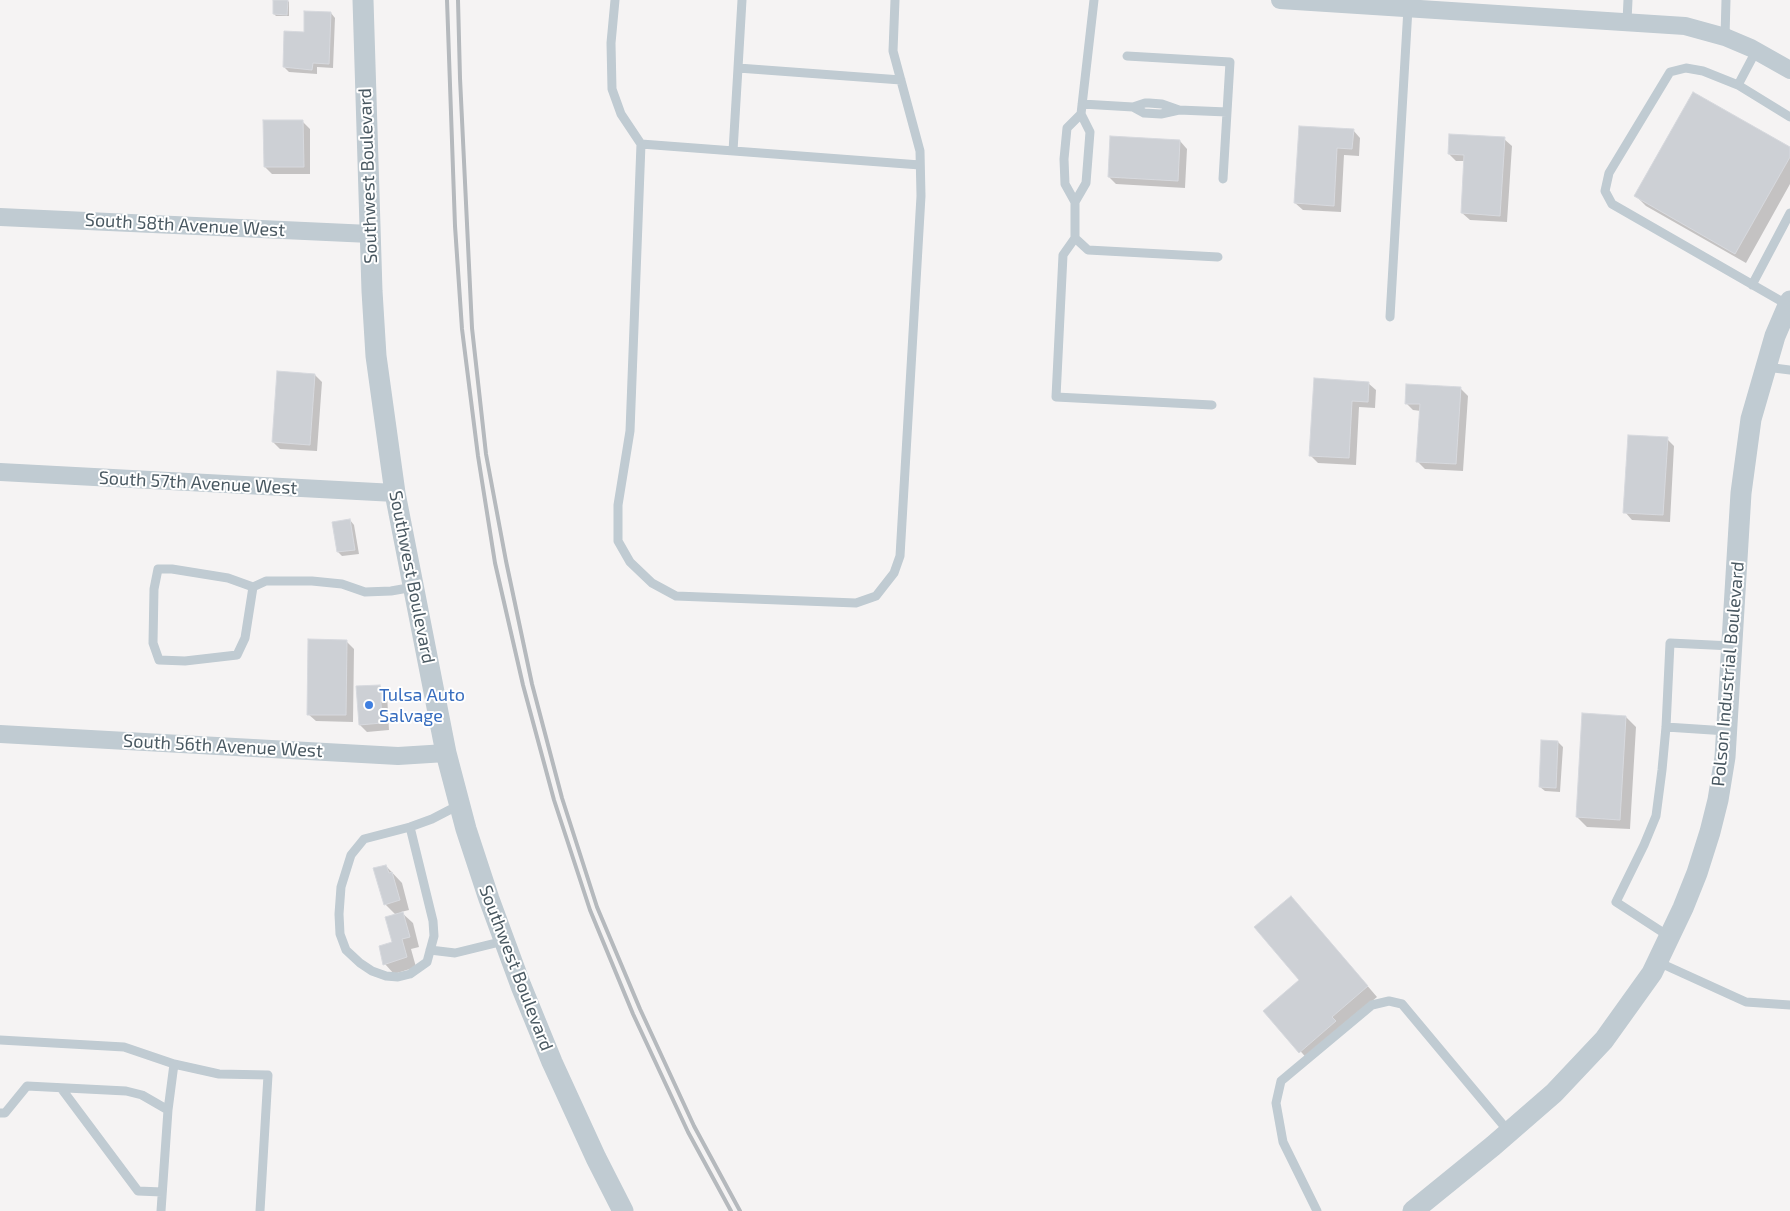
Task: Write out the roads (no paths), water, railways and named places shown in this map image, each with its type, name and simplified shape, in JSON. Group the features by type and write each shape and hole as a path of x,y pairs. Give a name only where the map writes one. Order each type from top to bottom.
{"street":[{"name":"Southwest Boulevard","path":"363,0 370,234 376,356 395,493 446,753 489,899 521,986 552,1062 622,1211"},
{"path":"1280,0 1685,26 1725,37 1756,51 1790,70"},
{"name":"South 58th Avenue West","path":"0,217 370,234"},
{"name":"Polson Industrial Boulevard","path":"1413,1211 1554,1093 1604,1040 1632,1002 1671,937 1697,873 1718,800 1725,757 1745,454 1751,419 1765,367 1775,336 1789,303"},
{"name":"South 57th Avenue West","path":"0,472 395,493"},
{"name":"South 56th Avenue West","path":"0,734 398,756 446,753"}],"lane":[{"path":"615,0 611,43 612,89 621,114 641,144 630,431 618,505 618,541 630,562 652,584 676,596 856,602 876,596 894,573 900,556 921,196 920,151 893,51 895,0"},
{"path":"733,150 742,0"},
{"path":"1075,202 1086,183 1090,132 1082,109 1094,0"},
{"path":"1627,21 1628,0"},
{"path":"1725,37 1726,0"},
{"path":"1390,317 1408,8"},
{"path":"1738,84 1756,51"},
{"path":"1127,56 1230,62 1223,179"},
{"path":"738,68 901,80"},
{"path":"1789,303 1752,285 1612,204 1604,191 1609,173 1670,72 1686,68 1703,71 1738,84 1790,117"},
{"path":"1212,406 1056,398 1063,255 1075,238 1075,202 1065,184 1064,159 1067,128 1082,109 1133,107 1144,113 1161,114 1179,110 1227,112"},
{"path":"641,144 920,165"},
{"path":"1752,285 1790,213"},
{"path":"1075,238 1088,250 1218,257"},
{"path":"1765,367 1790,370"},
{"path":"253,587 245,638 237,655 185,662 159,660 153,643 154,589 158,569 172,569 228,578 253,587 266,581 312,581 342,584 365,592 391,591 414,587"},
{"path":"1671,937 1616,902 1656,816 1666,727 1670,643 1732,646"},
{"path":"1666,727 1727,731"},
{"path":"410,827 433,921 434,936 427,962 410,974 398,977 386,976 372,971 360,963 346,950 340,934 341,887 351,856 364,839 410,827 432,819 460,805"},
{"path":"430,950 454,954 504,941"},
{"path":"1657,962 1746,1002 1790,1006"},
{"path":"1317,1211 1283,1142 1276,1103 1281,1080 1372,1005 1389,1001 1402,1004 1509,1132"},
{"path":"0,1040 124,1047 174,1064 219,1074 268,1075 260,1211"},
{"path":"161,1211 168,1110 174,1064"},
{"path":"0,1113 5,1113 27,1086 126,1091 142,1095 168,1110"},
{"path":"61,1088 138,1191 162,1192"}],"railway":[{"path":"447,0 455,226 462,329 478,456 495,563 523,685 554,800 590,910 633,1014 688,1132 731,1211"},
{"path":"458,0 472,328 486,454 532,684 562,798 597,907 640,1009 694,1126 740,1211"}],"place":[{"name":"Tulsa Auto Salvage","path":"369,705"}]}
